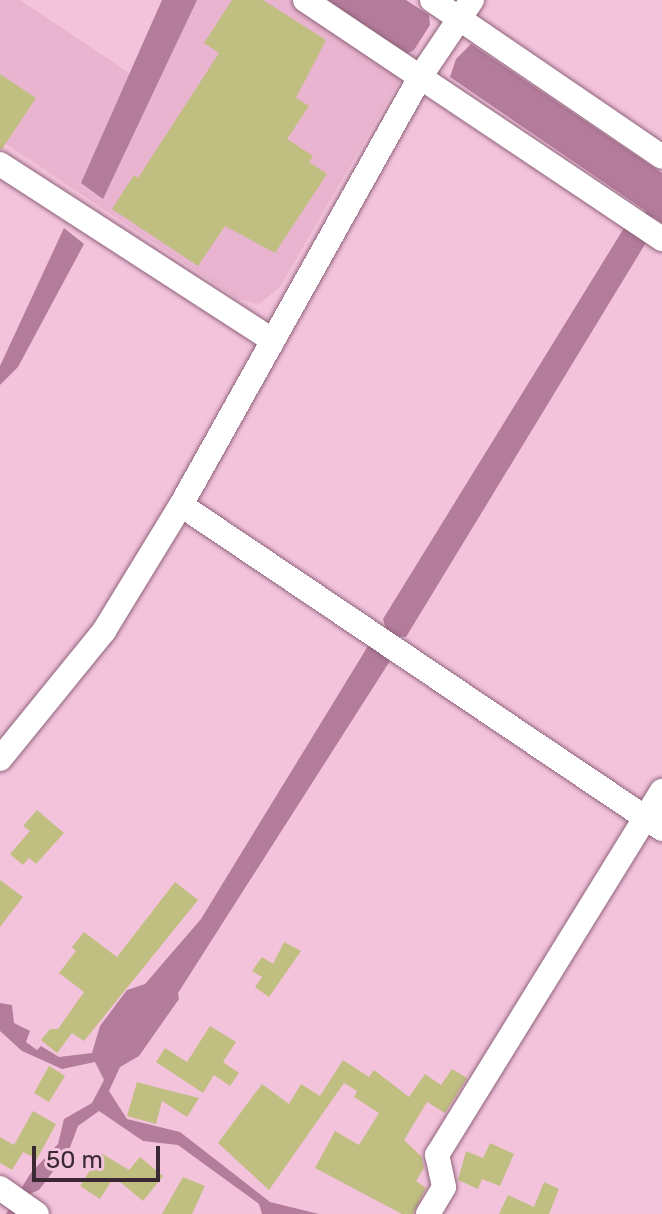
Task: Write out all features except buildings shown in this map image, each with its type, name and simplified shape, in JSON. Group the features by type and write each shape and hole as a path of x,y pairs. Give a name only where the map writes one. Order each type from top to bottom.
{"street":[{"path":"305,0 648,230"},
{"path":"432,0 466,9 662,157"},
{"path":"0,759 104,631 181,505 270,339 420,77 466,9"},
{"path":"0,164 270,339"},
{"path":"181,505 653,824"},
{"path":"428,1214 444,1187 437,1155 653,824 662,791"}],"shaded area":[{"path":"0,0 20,0 141,81 178,0 356,0 420,45 280,287 259,304 238,299 0,140"},
{"path":"162,0 197,0 103,199 81,183"},
{"path":"328,0 406,0 429,15 430,25 414,50 406,54"},
{"path":"471,44 662,173 662,223 653,217 642,233 647,241 406,637 395,636 385,653 390,661 178,993 179,999 139,1056 120,1067 109,1091 127,1119 180,1132 270,1202 319,1214 262,1214 259,1204 178,1145 143,1141 99,1111 78,1126 69,1150 39,1190 27,1195 21,1214 6,1214 30,1174 58,1144 64,1119 92,1103 104,1080 95,1062 62,1069 22,1051 0,1031 0,1003 12,1005 14,1023 30,1031 26,1042 37,1050 41,1046 59,1057 92,1053 100,1026 127,990 145,984 201,919 368,646 376,646 386,630 383,619 624,228 634,229 646,211 450,77 456,59"},
{"path":"64,228 84,244 18,367 0,385 0,366"}]}
